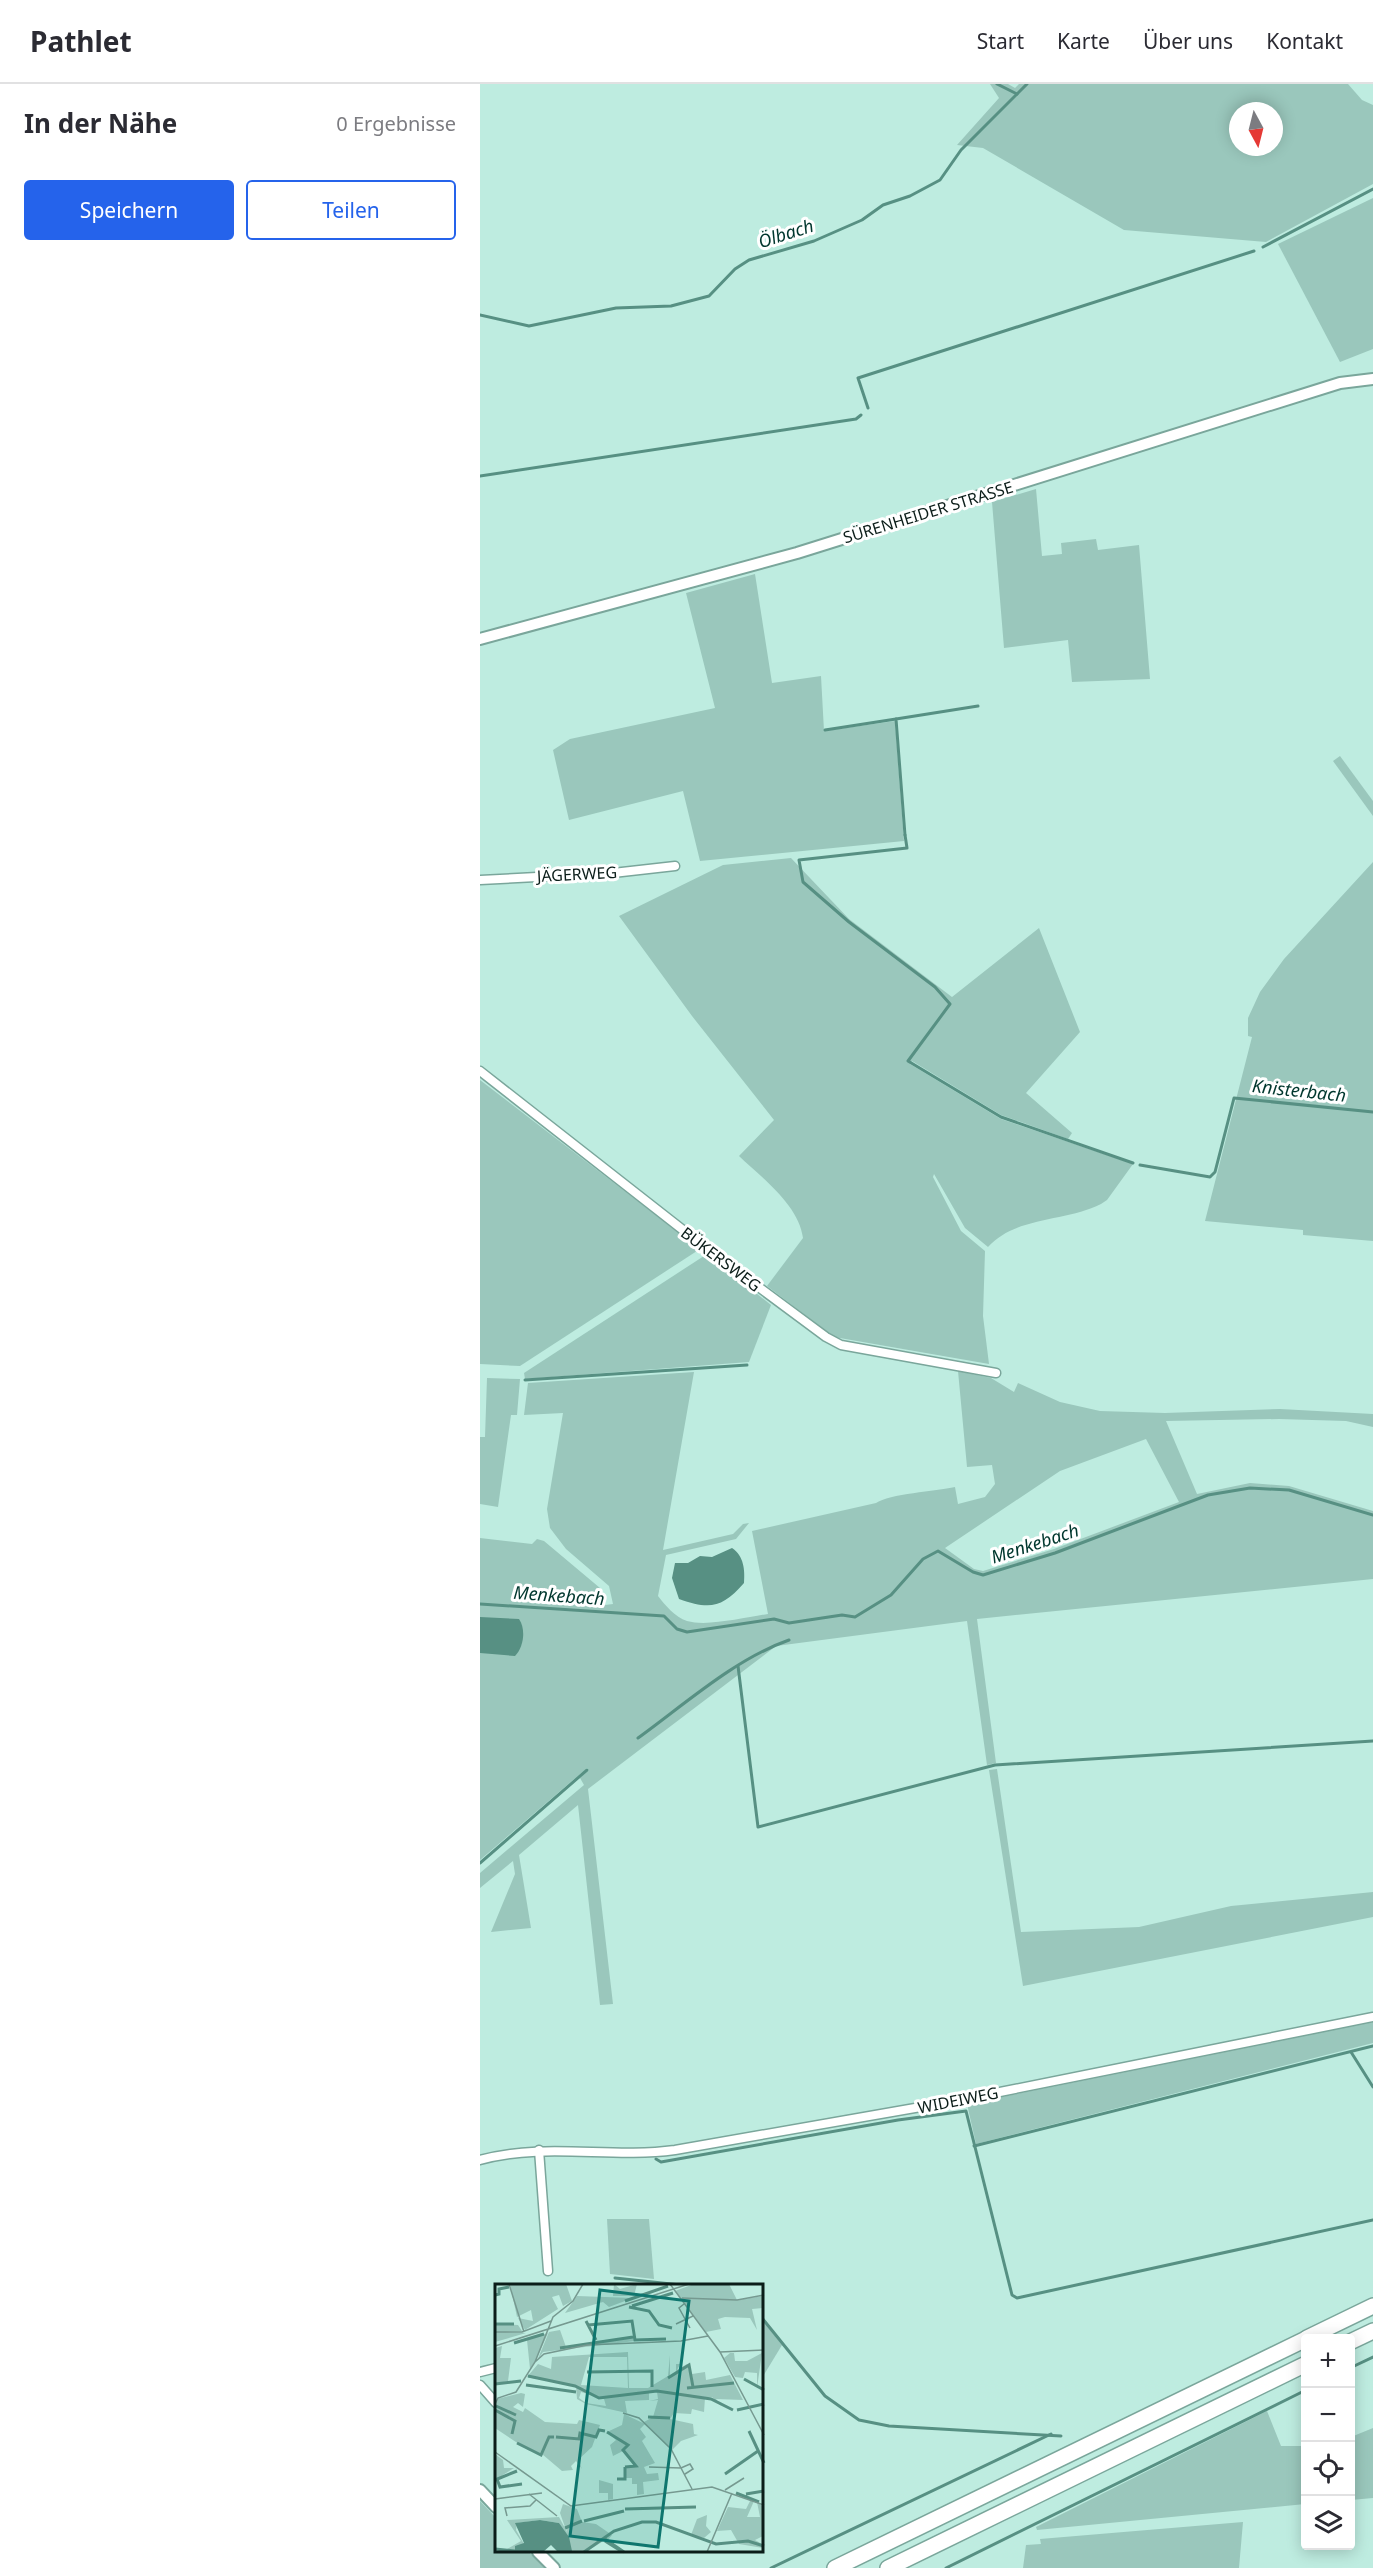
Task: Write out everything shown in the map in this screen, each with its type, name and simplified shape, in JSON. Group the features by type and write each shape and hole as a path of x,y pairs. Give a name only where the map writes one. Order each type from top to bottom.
{"highway":[{"path":"1316,2334 1373,2306"},
{"path":"1355,2340 1373,2331"},
{"path":"835,2568 1301,2341"},
{"path":"888,2568 1301,2366"}],"main road":[{"name":"SÜRENHEIDER STRASSE","path":"480,639 797,553 1340,383 1373,379"},
{"path":"480,2490 495,2506"},
{"path":"539,2553 554,2568"}],"street":[{"name":"JÄGERWEG","path":"480,880 613,873 675,866"},
{"name":"BÜKERSWEG","path":"480,1071 706,1248 826,1337 841,1345 996,1373"},
{"name":"WIDEIWEG","path":"480,2160 501,2154 538,2150 644,2154 675,2150 955,2101 1373,2017"},
{"path":"538,2150 548,2271"},
{"path":"480,2372 495,2368"},
{"path":"480,2385 495,2402"}],"shaded area":[{"path":"990,84 1008,84 1015,88 1019,84 1348,84 1362,100 1373,105 1373,184 1266,242 1124,230 983,148 957,145 999,98"},
{"path":"1373,198 1373,349 1340,362 1278,244"},
{"path":"1036,489 1042,556 1062,554 1061,543 1096,539 1098,550 1139,545 1150,679 1072,682 1068,640 1004,648 992,502"},
{"path":"755,574 772,683 821,676 824,731 895,721 904,841 700,861 683,791 569,820 553,750 570,739 715,708 686,593"},
{"path":"1340,756 1373,801 1373,816 1333,761"},
{"path":"791,858 849,919 952,997 1039,928 1080,1032 1026,1093 1072,1133 1068,1139 1001,1115 912,1061 910,1064 1001,1119 1133,1164 1107,1200 1101,1204 1013,1230 999,1237 988,1247 965,1228 934,1174 933,1177 961,1231 985,1251 983,1316 989,1364 834,1337 767,1286 803,1238 795,1214 787,1203 739,1156 774,1120 692,1016 619,916 723,865"},
{"path":"1373,862 1373,1241 1303,1235 1303,1230 1205,1221 1252,1037 1248,1036 1248,1018 1260,992 1284,959"},
{"path":"480,1080 700,1249 520,1366 480,1364"},
{"path":"707,1254 771,1305 749,1362 525,1379 524,1373"},
{"path":"958,1371 991,1378 1014,1392 1018,1383 1060,1402 1100,1411 1165,1413 1280,1409 1373,1414 1373,1427 1346,1421 1279,1419 1166,1421 1197,1494 1250,1483 1289,1486 1373,1511 1373,1579 977,1619 996,1763 987,1765 967,1621 776,1646 588,1789 613,2004 600,2005 578,1805 519,1855 531,1928 491,1932 515,1874 513,1861 480,1888 480,1873 584,1785 580,1778 589,1770 587,1768 480,1860 480,1538 532,1544 537,1539 544,1541 600,1588 605,1605 613,1604 609,1586 566,1549 550,1528 547,1509 563,1413 524,1415 528,1383 694,1372 663,1550 733,1534 743,1524 749,1523 736,1539 666,1555 658,1596 674,1614 696,1623 768,1614 752,1531 913,1493 955,1487 958,1504 985,1497 995,1484 992,1465 967,1467","holes":["1146,1439 1179,1502 1054,1549 983,1571 974,1569 945,1548 1060,1471"]},
{"path":"487,1378 520,1379 517,1415 511,1415 498,1507 480,1504 480,1437 485,1437"},
{"path":"732,1548 741,1559 744,1568 744,1583 729,1598 707,1605 679,1599 672,1578 675,1563 688,1563 700,1556 712,1557"},
{"path":"480,1617 519,1619 523,1628 523,1638 515,1656 480,1653"},
{"path":"997,1769 1021,1932 1139,1927 1231,1906 1373,1892 1373,1917 1023,1986 989,1770"},
{"path":"1373,2022 1373,2043 976,2144 967,2104"},
{"path":"607,2219 649,2219 654,2279 610,2274"},
{"path":"764,2322 782,2345 764,2375"},
{"path":"1267,2411 1281,2446 1301,2446 1301,2504 1037,2530 1036,2527"},
{"path":"1373,2428 1373,2498 1355,2500 1355,2435"},
{"path":"480,2501 495,2517 495,2553 530,2553 545,2568 480,2568"},
{"path":"1243,2522 1239,2568 1023,2568 1026,2545 1041,2544 1040,2539"}],"waterway":[{"path":"997,84 1017,94"},
{"name":"Ölbach","path":"480,315 529,326 616,308 671,306 709,296 735,269 749,260 814,241 862,220 883,205 910,196 940,180 961,150 1027,84"},
{"path":"1263,247 1373,189"},
{"path":"868,408 858,378 1254,251"},
{"path":"480,476 856,419 861,415"},
{"path":"905,835 896,719 978,706"},
{"path":"825,730 896,719"},
{"path":"905,835 907,848 799,860 803,882 849,922 935,987 950,1004 908,1061 1001,1117 1133,1163"},
{"name":"Knisterbach","path":"1140,1165 1210,1177 1215,1172 1234,1098 1373,1112"},
{"path":"525,1380 747,1365"},
{"name":"Menkebach","path":"480,1604 664,1616 677,1629 687,1632 774,1619 789,1623 842,1615 855,1617 891,1595 923,1559 938,1551 973,1572 983,1575 1055,1553 1208,1495 1250,1488 1289,1490 1373,1515"},
{"path":"638,1738 730,1670 769,1648 789,1640"},
{"path":"738,1666 758,1827 995,1765 1373,1741"},
{"path":"480,1863 587,1770"},
{"path":"974,2146 1373,2046"},
{"path":"1351,2052 1373,2087"},
{"path":"656,2159 661,2162 898,2120 966,2111 1012,2295 1017,2298 1373,2220"},
{"path":"615,2278 671,2284"},
{"path":"764,2320 825,2396 859,2420 889,2426 1061,2436"},
{"path":"1355,2366 1373,2357"},
{"path":"946,2568 1301,2392"},
{"path":"771,2568 1051,2434"}]}
